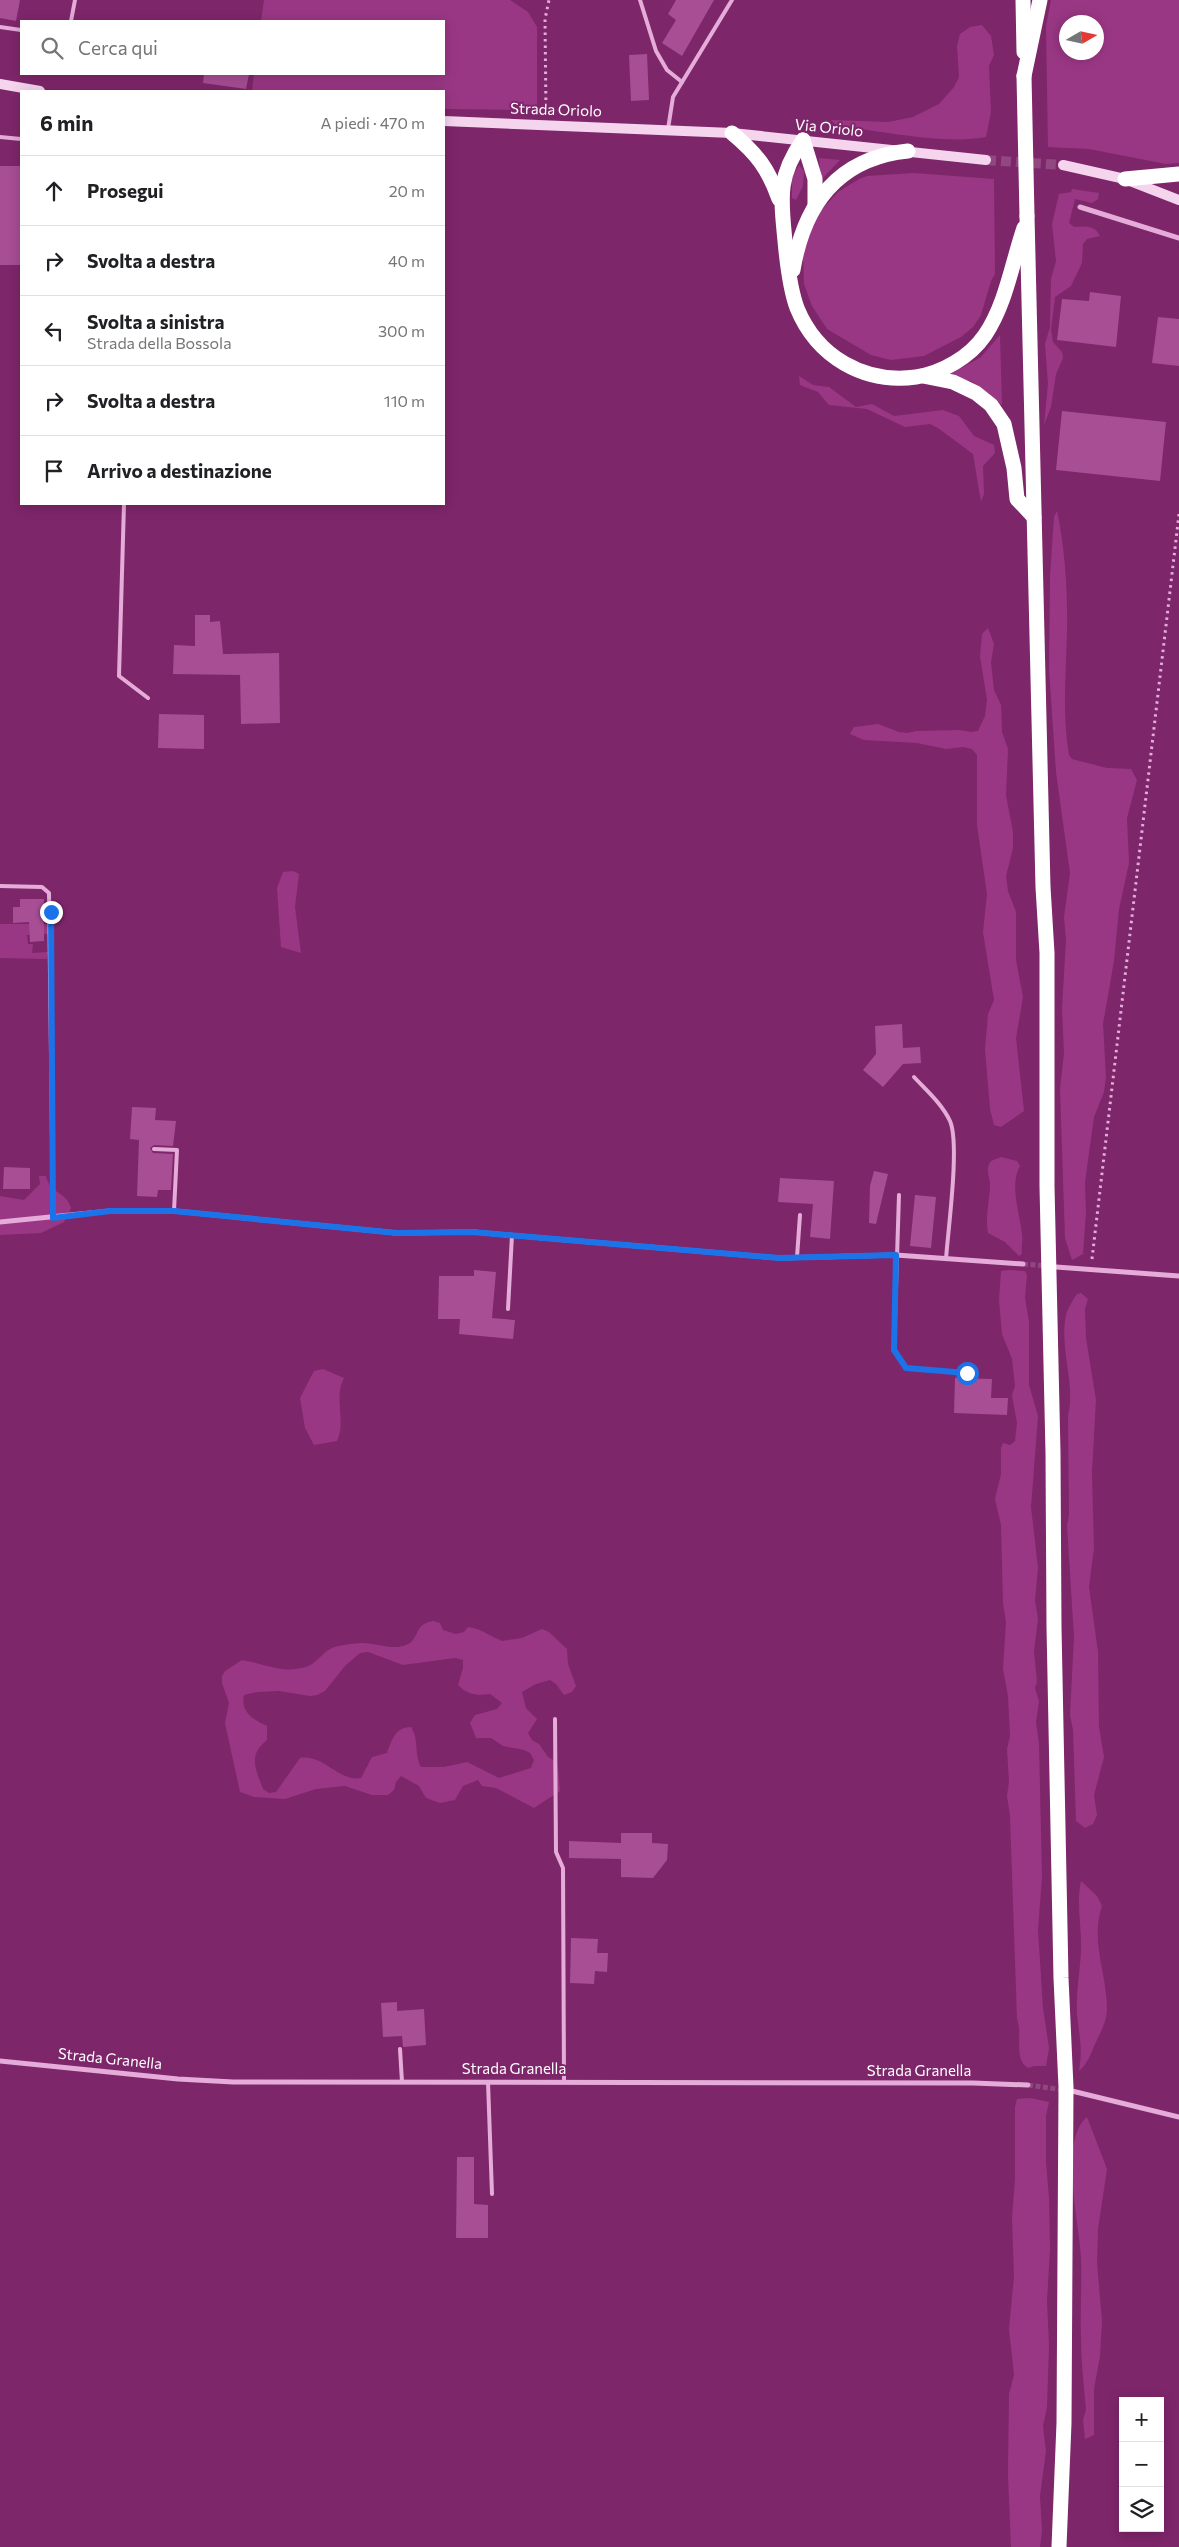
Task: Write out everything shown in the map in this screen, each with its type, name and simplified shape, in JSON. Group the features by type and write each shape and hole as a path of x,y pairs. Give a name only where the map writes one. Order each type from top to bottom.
{"highway":[{"path":"1023,0 1027,216 1021,260 1034,517 1047,953 1047,1186 1053,1453 1054,1636 1060,1978 1066,2087 1064,2423 1059,2547"},
{"path":"1024,76 1040,0"},
{"path":"732,133 754,151 771,175 782,209"},
{"path":"803,140 791,158 783,179 782,209 792,282 797,307 809,331 826,351 840,361 872,376 898,379 924,376 947,367 967,354 984,336 997,315 1021,260"},
{"path":"803,140 815,179 815,204"},
{"path":"792,282 797,246 815,204 845,174 863,162 884,153 908,151"},
{"path":"1125,179 1179,174"},
{"path":"924,376 953,382 976,393 991,405 1004,424 1014,468 1017,499 1034,517"}],"street":[{"path":"0,84 34,90"},
{"name":"Strada Oriolo","path":"445,121 668,129"},
{"name":"Via Oriolo","path":"668,129 732,133 986,160"},
{"path":"1063,165 1125,179 1179,200"},
{"path":"1080,207 1179,238"},
{"path":"0,1222 110,1211 174,1211 397,1233 472,1232 770,1257 896,1255 1023,1264"},
{"path":"1056,1267 1179,1276"},
{"name":"Strada Granella","path":"0,2061 178,2079 233,2082 564,2082 1028,2086"},
{"path":"1072,2091 1179,2117"}],"lane":[{"path":"71,20 75,0"},
{"path":"640,0 656,51 667,70 682,82"},
{"path":"668,129 673,97 732,0"},
{"path":"0,27 20,30"},
{"path":"0,137 20,139"},
{"path":"124,505 119,676 148,698"},
{"path":"0,886 42,887 49,893 53,1218"},
{"path":"914,1077 944,1110 951,1124 953,1156 946,1258"},
{"path":"154,1149 177,1150 174,1211"},
{"path":"899,1195 894,1350 906,1368 967,1373"},
{"path":"797,1257 800,1214"},
{"path":"508,1309 512,1235"},
{"path":"555,1719 556,1852 563,1868 564,2082"},
{"path":"400,2049 402,2082"},
{"path":"488,2082 492,2194"}],"path":[{"path":"546,126 545,19 549,0"},
{"path":"1091,1270 1179,514"}],"shaded area":[{"path":"264,0 510,0 528,12 537,27 537,106 533,110 445,109 445,90 252,90 254,75 445,75 445,20 261,20"},
{"path":"1051,0 1179,0 1179,163 1166,164 1089,149 1048,147 1046,26"},
{"path":"982,25 991,36 994,55 989,66 991,112 986,137 952,139 912,136 836,125 831,120 888,122 913,117 939,104 954,87 959,77 957,46 960,34 970,27"},
{"path":"819,158 840,160 821,180"},
{"path":"799,165 804,171 803,186 796,200 792,198 792,177"},
{"path":"914,173 994,179 995,274 991,281 981,315 973,327 961,337 924,356 891,360 871,355 827,329 812,306 804,284 803,255 815,217 838,192 867,176"},
{"path":"1072,189 1099,193 1098,199 1092,203 1075,199 1069,223 1074,227 1092,228 1100,236 1087,239 1083,244 1082,263 1071,286 1055,297 1051,330 1053,342 1062,352 1063,358 1056,374 1051,407 1044,425 1048,384 1045,344 1050,327 1051,279 1056,261 1052,224 1059,194 1071,192"},
{"path":"1000,335 1002,405 973,382 949,375 981,357"},
{"path":"799,376 813,385 829,387 856,407 872,404 894,416 943,410 959,416 974,436 994,445 995,453 983,466 984,494 981,502 973,454 938,428 930,424 905,427 867,409 829,405 818,392 800,385"},
{"path":"1057,511 1064,556 1066,588 1065,709 1069,755 1072,759 1107,768 1131,769 1137,780 1127,818 1129,863 1119,909 1114,961 1103,1024 1106,1077 1104,1092 1094,1117 1085,1182 1086,1213 1083,1254 1072,1260 1065,1238 1060,1089 1064,1054 1062,1008 1066,940 1064,917 1070,873 1056,772 1049,669 1050,576 1054,517"},
{"path":"988,628 994,644 991,662 994,690 1001,705 1002,732 1008,749 1006,795 1013,832 1013,848 1006,876 1008,891 1016,912 1016,960 1023,997 1016,1038 1024,1111 1001,1127 994,1125 990,1109 985,1049 988,1014 994,1000 983,932 987,894 977,825 977,755 972,749 963,747 946,749 917,743 864,740 850,734 854,727 878,724 907,733 916,731 978,731 985,716 987,700 980,656 982,634"},
{"path":"293,871 299,874 295,907 301,953 281,947 277,888 283,872"},
{"path":"0,924 47,924 48,934 27,935 28,944 33,944 32,953 48,952 47,959 0,958"},
{"path":"1001,1157 1017,1161 1020,1166 1015,1182 1022,1236 1022,1254 1019,1256 1005,1242 988,1233 987,1216 990,1184 988,1168 991,1161"},
{"path":"39,1176 46,1176 51,1186 69,1203 71,1208 64,1222 41,1233 0,1235 0,1196 24,1200 40,1184"},
{"path":"1001,1271 1025,1271 1027,1275 1025,1298 1029,1322 1029,1385 1038,1416 1031,1507 1038,1568 1035,1600 1038,1619 1034,1651 1037,1682 1035,1688 1039,1701 1036,1722 1039,1744 1042,1877 1038,1930 1043,2008 1049,2048 1046,2066 1028,2068 1021,2059 1017,2019 1010,1816 1007,1796 1009,1782 1007,1749 1010,1736 1008,1696 1003,1669 1006,1622 1003,1603 1001,1525 995,1499 1001,1474 1001,1448 1003,1443 1010,1445 1015,1441 1017,1423 1012,1395 1015,1386 1012,1359 1002,1334 999,1301"},
{"path":"1081,1293 1088,1299 1085,1309 1086,1338 1096,1400 1092,1472 1094,1548 1089,1587 1098,1652 1099,1727 1104,1757 1094,1795 1097,1815 1093,1824 1085,1828 1076,1821 1073,1730 1070,1715 1074,1637 1067,1525 1069,1515 1068,1416 1070,1391 1064,1340 1067,1312 1077,1294"},
{"path":"323,1369 344,1378 340,1393 341,1426 337,1441 314,1445 305,1428 300,1398 314,1371"},
{"path":"433,1621 440,1623 443,1630 456,1634 464,1632 468,1627 473,1628 502,1641 522,1638 542,1629 549,1632 567,1649 568,1664 576,1686 572,1692 564,1695 556,1684 550,1680 536,1684 522,1692 526,1708 537,1719 528,1733 548,1757 555,1761 558,1768 560,1791 534,1808 496,1788 482,1786 478,1780 463,1786 455,1800 440,1803 426,1798 419,1786 401,1776 396,1782 394,1790 388,1795 372,1795 345,1786 316,1789 285,1799 254,1797 240,1792 225,1723 229,1703 222,1683 222,1676 225,1671 242,1660 274,1668 297,1669 312,1664 330,1649 347,1644 366,1643 401,1647 410,1643 422,1625","holes":["368,1652 403,1665 455,1658 463,1660 463,1668 458,1685 465,1691 473,1694 490,1694 502,1703 497,1709 475,1715 470,1723 476,1738 491,1738 503,1746 530,1753 534,1760 531,1768 499,1778 467,1762 444,1767 421,1767 415,1736 411,1727 401,1729 395,1735 387,1753 372,1757 361,1778 345,1776 316,1760 300,1758 276,1792 269,1793 263,1789 256,1768 255,1757 257,1751 267,1740 267,1726 257,1721 246,1711 243,1701 244,1695 257,1692 279,1691 310,1696 317,1695 325,1691 345,1666 360,1653"]},
{"path":"1081,1881 1097,1896 1102,1906 1099,1919 1098,1945 1107,2013 1100,2034 1087,2061 1079,2071 1081,2049 1077,2005 1081,1951 1079,1899"},
{"path":"1030,2098 1049,2102 1046,2116 1046,2162 1050,2249 1047,2301 1049,2346 1047,2407 1043,2426 1046,2451 1040,2496 1042,2531 1040,2547 1011,2547 1008,2475 1009,2394 1014,2375 1009,2329 1014,2276 1012,2218 1015,2179 1015,2107 1017,2099"},
{"path":"1087,2117 1107,2169 1098,2229 1097,2263 1102,2321 1100,2356 1094,2389 1094,2435 1085,2439 1083,2420 1086,2410 1081,2347 1081,2258 1072,2163 1078,2129"}],"building":[{"path":"0,0 20,0 16,21 0,18"},
{"path":"676,0 714,0 682,56 662,43 676,20 668,14"},
{"path":"647,54 649,100 631,101 629,55"},
{"path":"204,75 249,75 246,89 203,83"},
{"path":"0,166 20,166 20,265 0,265"},
{"path":"1090,292 1121,296 1116,347 1057,340 1062,299 1089,301"},
{"path":"1158,317 1179,319 1179,366 1152,363"},
{"path":"1062,411 1166,422 1160,481 1056,470"},
{"path":"195,615 210,615 210,622 220,621 223,654 279,653 280,723 241,724 240,675 173,674 174,645 195,646"},
{"path":"159,714 204,715 204,749 158,748"},
{"path":"20,899 44,899 44,941 30,942 29,922 13,923 13,907 20,907"},
{"path":"902,1024 903,1048 920,1047 921,1063 903,1064 883,1087 863,1070 876,1054 875,1026"},
{"path":"132,1107 156,1108 155,1120 176,1121 173,1146 154,1145 150,1148 153,1153 173,1154 171,1190 158,1190 157,1197 137,1196 139,1140 130,1139"},
{"path":"4,1167 30,1168 30,1189 3,1189"},
{"path":"874,1171 888,1174 876,1224 869,1223 870,1186"},
{"path":"780,1178 834,1181 830,1239 810,1237 813,1204 778,1202"},
{"path":"915,1195 936,1197 931,1248 910,1246"},
{"path":"474,1270 496,1272 492,1318 515,1320 513,1339 459,1334 460,1319 438,1319 439,1276 474,1276"},
{"path":"955,1378 992,1379 991,1398 1008,1398 1007,1415 954,1413"},
{"path":"621,1833 652,1833 652,1843 668,1844 667,1860 653,1878 621,1877 621,1859 569,1858 569,1841 621,1843"},
{"path":"571,1938 598,1939 597,1953 608,1953 607,1972 595,1971 594,1984 570,1983"},
{"path":"397,2002 397,2011 424,2009 426,2045 403,2047 402,2036 383,2037 381,2003"},
{"path":"457,2157 474,2157 474,2204 488,2205 488,2238 456,2238"}],"tunnel":[{"path":"986,160 1063,165"},
{"path":"1023,1264 1048,1266"},
{"path":"1028,2085 1064,2090"}],"route":[{"path":"51,912 53,1218 110,1211 174,1211 397,1233 472,1232 779,1258 896,1255 894,1350 906,1368 967,1373"}]}
